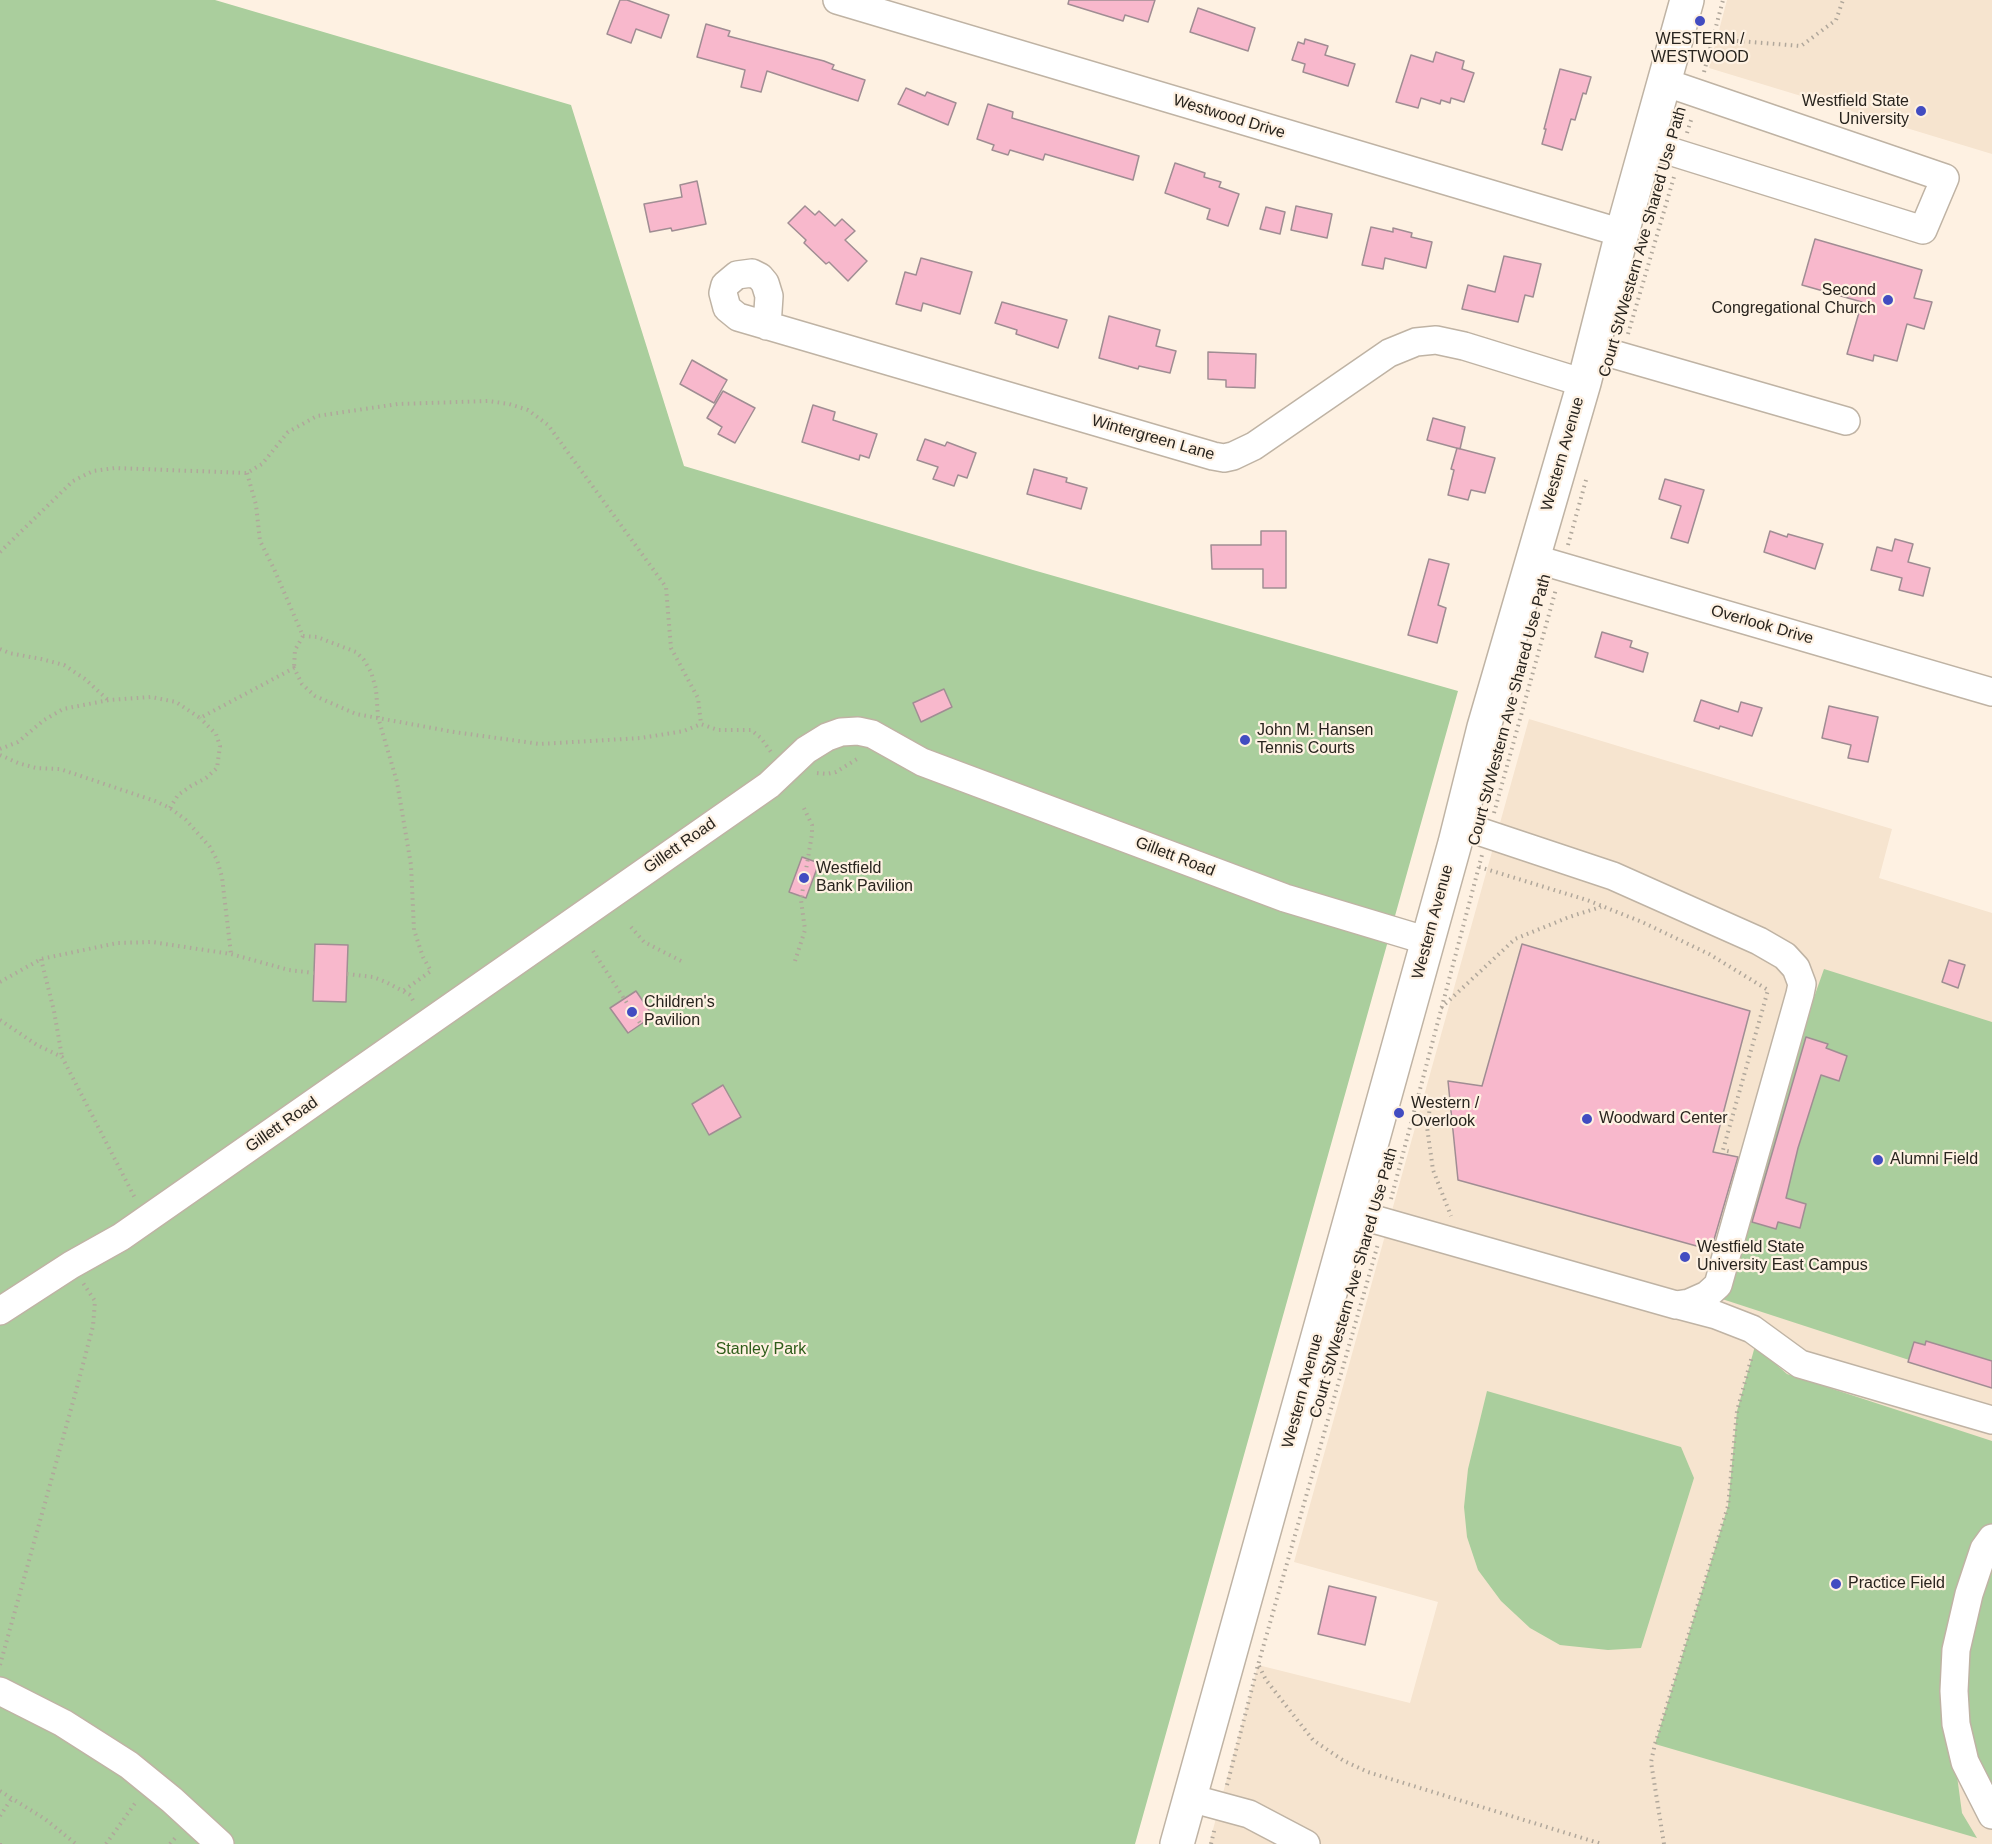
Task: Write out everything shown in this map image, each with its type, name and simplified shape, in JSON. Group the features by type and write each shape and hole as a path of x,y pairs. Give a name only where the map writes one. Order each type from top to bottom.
{"main road":[{"name":"Western Avenue","path":"1177,1844 1428,941 1474,829 1484,727 1547,562 1584,382 1607,352 1622,233 1687,0"}],"street":[{"name":"Westwood Drive","path":"837,0 1622,233"},
{"path":"1647,144 1923,230 1945,178 1664,82"},
{"name":"Wintergreen Lane","path":"767,326 1224,458 1254,446 1389,353 1416,342 1436,340 1464,346 1584,382"},
{"path":"1607,352 1846,420"},
{"name":"Overlook Drive","path":"1547,562 1992,692"},
{"name":"Gillett Road","path":"0,1311 71,1265 121,1237 399,1044 769,785 806,750 827,737 850,731 872,734 922,762 1285,898 1428,941"},
{"path":"1474,829 1613,876 1719,922 1785,957 1796,968 1802,984 1800,994 1718,1285 1707,1295 1689,1303 1676,1305"},
{"path":"1352,1213 1716,1315 1752,1329 1800,1364 1992,1420"},
{"path":"1992,1538 1984,1549 1969,1594 1956,1650 1954,1691 1956,1724 1965,1762 1992,1815"},
{"path":"0,1691 85,1736 129,1765 220,1844"},
{"path":"1190,1798 1222,1805 1264,1821 1306,1844"}],"path":[{"name":"Court St/Western Ave Shared Use Path","path":"1607,352 1681,154 1723,0"},
{"path":"1713,39 1801,46 1836,20 1843,0"},
{"path":"0,552 73,481 93,471 115,468 247,473 261,464 288,432 317,416 398,404 488,401 509,404 528,410 548,425 666,587 671,648 698,698 701,724"},
{"path":"247,473 256,505 260,541 303,636"},
{"name":"Court St/Western Ave Shared Use Path","path":"1211,1844 1258,1665 1384,1223 1479,867 1474,829 1547,562 1587,478"},
{"path":"303,636 295,650 294,668 302,684 315,696 356,714 454,732 540,744 641,738 684,731 701,724 718,730 751,730 761,738 775,758"},
{"path":"303,636 317,637 356,652 371,672 376,689 378,717 397,782 411,865 414,930 423,957 431,971 403,991"},
{"path":"0,649 64,665 85,678 109,700"},
{"path":"200,718 294,668"},
{"path":"0,750 18,742 44,720 63,709 109,700 151,697 176,702 200,718 216,734 220,746 217,768 206,778 178,795 170,808"},
{"path":"0,755 27,766 60,769 155,801 170,808 186,820 217,861 222,877 231,954"},
{"path":"808,772 827,774 836,772 857,759"},
{"path":"795,961 805,930 801,900 812,834 812,825 802,804"},
{"path":"1479,867 1520,878 1642,922 1701,950 1768,990 1723,1150 1733,1152"},
{"path":"1441,1008 1515,939 1602,906"},
{"path":"631,927 644,942 685,963"},
{"path":"0,981 41,959 117,943 152,942 231,954 289,970 314,973"},
{"path":"593,951 640,1023"},
{"path":"41,959 54,1011 62,1057 146,1220"},
{"path":"347,974 373,977 403,991 410,995 417,1007 446,1009"},
{"path":"0,1020 37,1045 62,1057"},
{"path":"1418,1098 1431,1101 1427,1127 1433,1170 1454,1222"},
{"path":"0,1665 76,1392 95,1313 95,1300 71,1265"},
{"path":"1664,1844 1651,1762 1728,1506 1737,1411 1755,1346"},
{"path":"1258,1665 1266,1680 1313,1740 1344,1761 1368,1772 1602,1844"},
{"path":"106,1844 149,1781"},
{"path":"0,1791 45,1819 76,1844"},
{"path":"0,1816 12,1798"}],"shaded area":[{"name":"Westfield State University","path":"1727,0 1992,0 1992,154 1709,68"},
{"name":"Westfield State University East Campus","path":"1529,719 1892,829 1879,878 1992,913 1992,1844 1209,1844 1258,1665 1410,1703 1438,1602 1294,1562"}],"green space":[{"name":"Stanley Park","path":"0,0 215,0 571,105 684,466 1033,570 1458,691 1135,1844 0,1844"},
{"name":"Alumni Field","path":"1824,969 1992,1022 1992,1387 1722,1299"},
{"name":"Practice Field","path":"1755,1346 1787,1374 1992,1441 1992,1528 1948,1709 1962,1813 1977,1838 1655,1744 1728,1506 1737,1411"},
{"path":"1487,1391 1681,1447 1694,1478 1641,1648 1608,1650 1560,1645 1530,1628 1501,1601 1478,1570 1467,1537 1464,1507 1468,1469"},
{"path":"1992,1559 1992,1797 1961,1717 1963,1653"}],"building":[{"path":"620,0 627,0 669,15 661,38 636,29 631,43 607,34"},
{"path":"1069,0 1155,0 1148,22 1125,15 1123,21 1068,4"},
{"path":"1198,8 1255,28 1248,51 1190,32"},
{"path":"706,24 730,31 728,36 824,61 834,65 832,69 865,80 858,101 767,71 761,92 741,87 745,70 697,57"},
{"path":"1305,39 1328,46 1325,55 1355,64 1348,86 1303,72 1305,64 1292,60 1298,42 1304,44"},
{"path":"1436,52 1464,61 1462,69 1474,73 1464,102 1451,98 1450,103 1441,100 1440,104 1421,98 1418,108 1396,102 1411,55 1433,62"},
{"path":"1560,69 1591,77 1586,94 1583,93 1575,120 1571,119 1562,150 1542,144"},
{"path":"906,88 925,96 927,92 956,103 948,125 898,104"},
{"path":"988,104 1013,112 1012,118 1139,156 1133,180 1045,154 1043,160 1010,150 1008,155 992,150 994,145 977,139"},
{"path":"1175,163 1205,173 1204,177 1221,182 1219,187 1239,194 1228,226 1207,219 1210,209 1165,193"},
{"path":"697,181 706,224 672,231 671,228 650,232 644,204 682,197 680,185"},
{"path":"805,206 815,215 819,211 835,226 842,219 855,231 845,240 867,261 848,281 829,262 826,264 804,243 806,240 788,223"},
{"path":"1296,206 1332,214 1327,238 1291,230"},
{"path":"1266,207 1285,212 1280,234 1260,229"},
{"path":"1371,227 1393,232 1393,228 1412,233 1411,237 1432,242 1426,268 1385,258 1383,269 1362,265"},
{"name":"Second Congregational Church","path":"1815,239 1922,270 1914,298 1932,302 1924,329 1907,324 1897,361 1874,355 1873,361 1847,354 1862,302 1802,285"},
{"path":"1504,256 1541,264 1533,297 1525,295 1518,322 1462,309 1468,285 1495,292"},
{"path":"921,258 972,272 960,314 923,303 921,311 896,304 905,272 916,275"},
{"path":"1002,302 1067,320 1058,348 1016,334 1017,330 995,323"},
{"path":"1109,316 1160,330 1156,346 1176,351 1170,373 1139,366 1138,369 1099,358"},
{"path":"1208,352 1256,354 1255,388 1226,387 1226,380 1208,379"},
{"path":"692,360 727,380 714,403 680,384"},
{"path":"723,391 755,408 735,443 718,434 722,427 707,418"},
{"path":"813,405 835,412 833,420 877,434 869,458 860,455 859,460 802,442"},
{"path":"1433,418 1465,427 1460,449 1427,440"},
{"path":"925,439 945,446 947,442 976,453 967,478 958,475 954,486 933,479 938,467 917,460"},
{"path":"1457,448 1495,458 1485,493 1471,490 1468,500 1448,495 1454,470 1451,469"},
{"path":"1034,469 1067,478 1066,482 1087,488 1081,509 1027,494"},
{"path":"1665,479 1704,490 1688,543 1671,538 1681,506 1659,499"},
{"path":"1261,531 1286,531 1286,588 1263,588 1263,569 1212,569 1211,545 1261,545"},
{"path":"1770,531 1823,544 1815,569 1764,552"},
{"path":"1895,539 1913,544 1908,562 1930,568 1923,596 1899,590 1902,578 1871,570 1877,547 1892,551"},
{"path":"1429,559 1449,564 1438,605 1446,608 1437,643 1408,635"},
{"path":"1602,632 1632,641 1630,647 1648,653 1643,672 1595,657"},
{"path":"944,689 952,707 921,722 913,703"},
{"path":"1701,700 1738,712 1741,702 1762,708 1752,736 1694,721"},
{"path":"1829,706 1878,717 1868,762 1848,758 1851,745 1822,738"},
{"name":"Westfield Bank Pavilion","path":"802,857 819,863 806,898 789,892"},
{"path":"315,944 348,945 346,1002 313,1001"},
{"name":"Woodward Center","path":"1522,944 1750,1011 1713,1152 1738,1157 1711,1250 1458,1180 1448,1081 1482,1086"},
{"path":"1949,960 1965,965 1958,988 1942,982"},
{"name":"Children's Pavilion","path":"636,991 653,1016 628,1033 610,1008"},
{"path":"1806,1037 1828,1044 1826,1048 1847,1056 1839,1081 1821,1075 1798,1148 1786,1198 1806,1204 1800,1228 1778,1222 1776,1229 1752,1222"},
{"path":"723,1085 741,1117 709,1135 692,1104"},
{"path":"1926,1341 1992,1361 1992,1388 1908,1362 1914,1342 1925,1345"},
{"path":"1329,1586 1376,1597 1365,1645 1318,1634"}],"place":[{"name":"WESTERN / WESTWOOD","path":"1700,21"},
{"name":"Westfield State University","path":"1921,111"},
{"name":"Second Congregational Church","path":"1888,300"},
{"name":"John M. Hansen Tennis Courts","path":"1245,740"},
{"name":"Westfield Bank Pavilion","path":"804,878"},
{"name":"Children's Pavilion","path":"632,1012"},
{"name":"Western / Overlook","path":"1399,1113"},
{"name":"Woodward Center","path":"1587,1119"},
{"name":"Alumni Field","path":"1878,1160"},
{"name":"Westfield State University East Campus","path":"1685,1257"},
{"name":"Practice Field","path":"1836,1584"}]}
